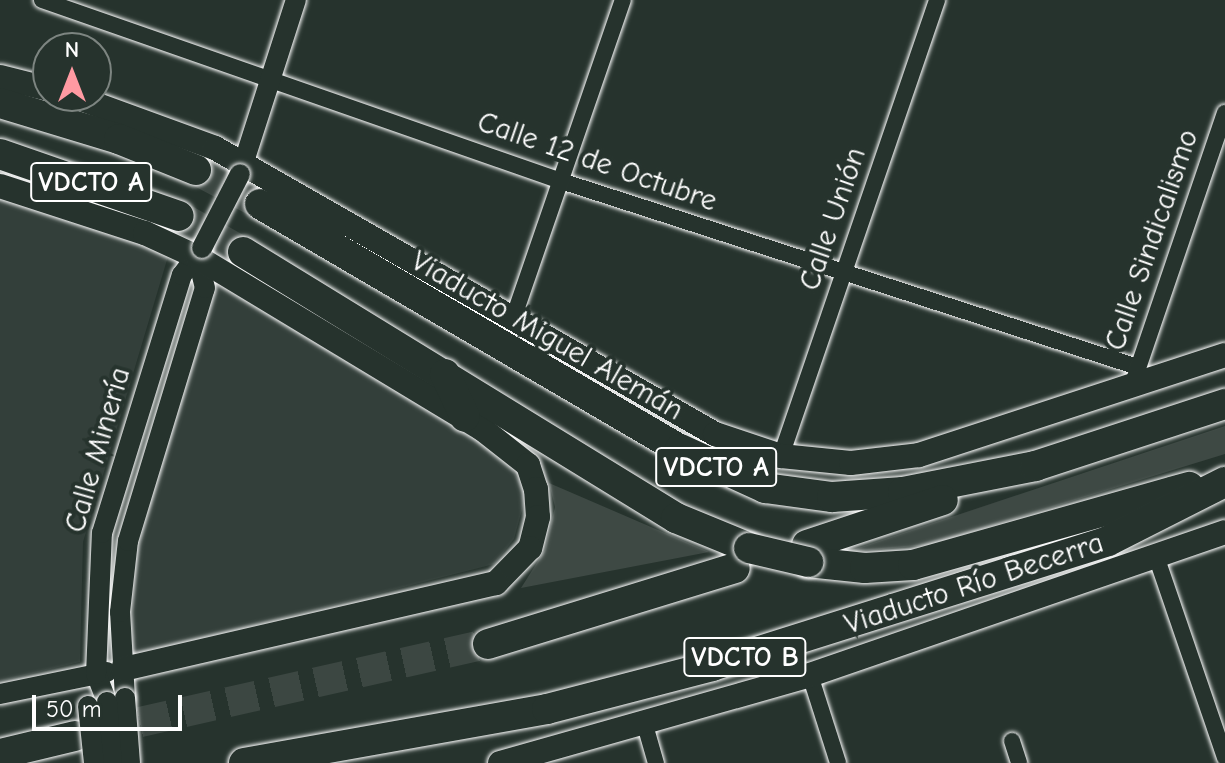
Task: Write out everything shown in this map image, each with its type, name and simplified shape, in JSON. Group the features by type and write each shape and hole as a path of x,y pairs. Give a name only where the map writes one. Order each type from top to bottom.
{"highway":[{"name":"VDCTO A","path":"0,103 105,134 196,170"},
{"name":"VDCTO A","path":"0,154 179,216"},
{"name":"Viaducto Miguel Alemán","path":"260,204 680,449 765,488 866,497 1035,466 1225,404"},
{"name":"VDCTO A","path":"243,252 742,558 808,554 865,568 913,565 1225,479"},
{"path":"445,374 473,423 528,425"},
{"path":"1152,426 1225,383"},
{"path":"808,554 1035,466"},
{"name":"Viaducto Río Becerra","path":"244,763 547,709 712,666 1108,541 1225,479"},
{"path":"488,644 742,558"},
{"path":"0,754 75,736"},
{"path":"0,745 32,747"}],"main road":[{"path":"0,77 32,85"},
{"name":"Viaducto Miguel Alemán","path":"112,108 147,119 242,169 514,316 715,434 781,456 828,463 909,457 1135,376 1225,355"},
{"path":"0,186 200,252 473,423 528,465 536,489 535,533 523,559 506,577 485,587 123,669"},
{"path":"500,763 645,725 810,675 1225,532"}],"street":[{"name":"Calle 12 de Octubre","path":"42,0 1135,376"},
{"name":"Calle Minería","path":"130,763 96,674 96,597 105,521 182,275 200,252 242,169 296,0"},
{"path":"514,316 623,0"},
{"name":"Calle Unión","path":"781,456 937,0"},
{"name":"Calle Sindicalismo","path":"1135,376 1225,113"},
{"name":"Calle Minería","path":"112,763 107,702 123,669 120,612 128,541 205,288 200,252"},
{"path":"1156,556 1220,756"},
{"path":"0,694 123,669"},
{"path":"810,675 838,763"},
{"path":"65,680 107,702 94,763"},
{"path":"645,725 656,763"},
{"path":"1012,741 1019,763"}],"shaded area":[{"path":"0,192 169,253 83,542 80,662 0,681"},
{"path":"215,280 506,458 526,495 514,539 494,564 130,657 136,559 171,421"},
{"path":"1225,426 1225,454 929,545 846,552"},
{"path":"549,483 709,552 521,588 545,550 555,507"}],"tunnel":[{"path":"196,170 260,204"},
{"path":"179,216 243,252"},
{"path":"96,732 488,644"}]}
